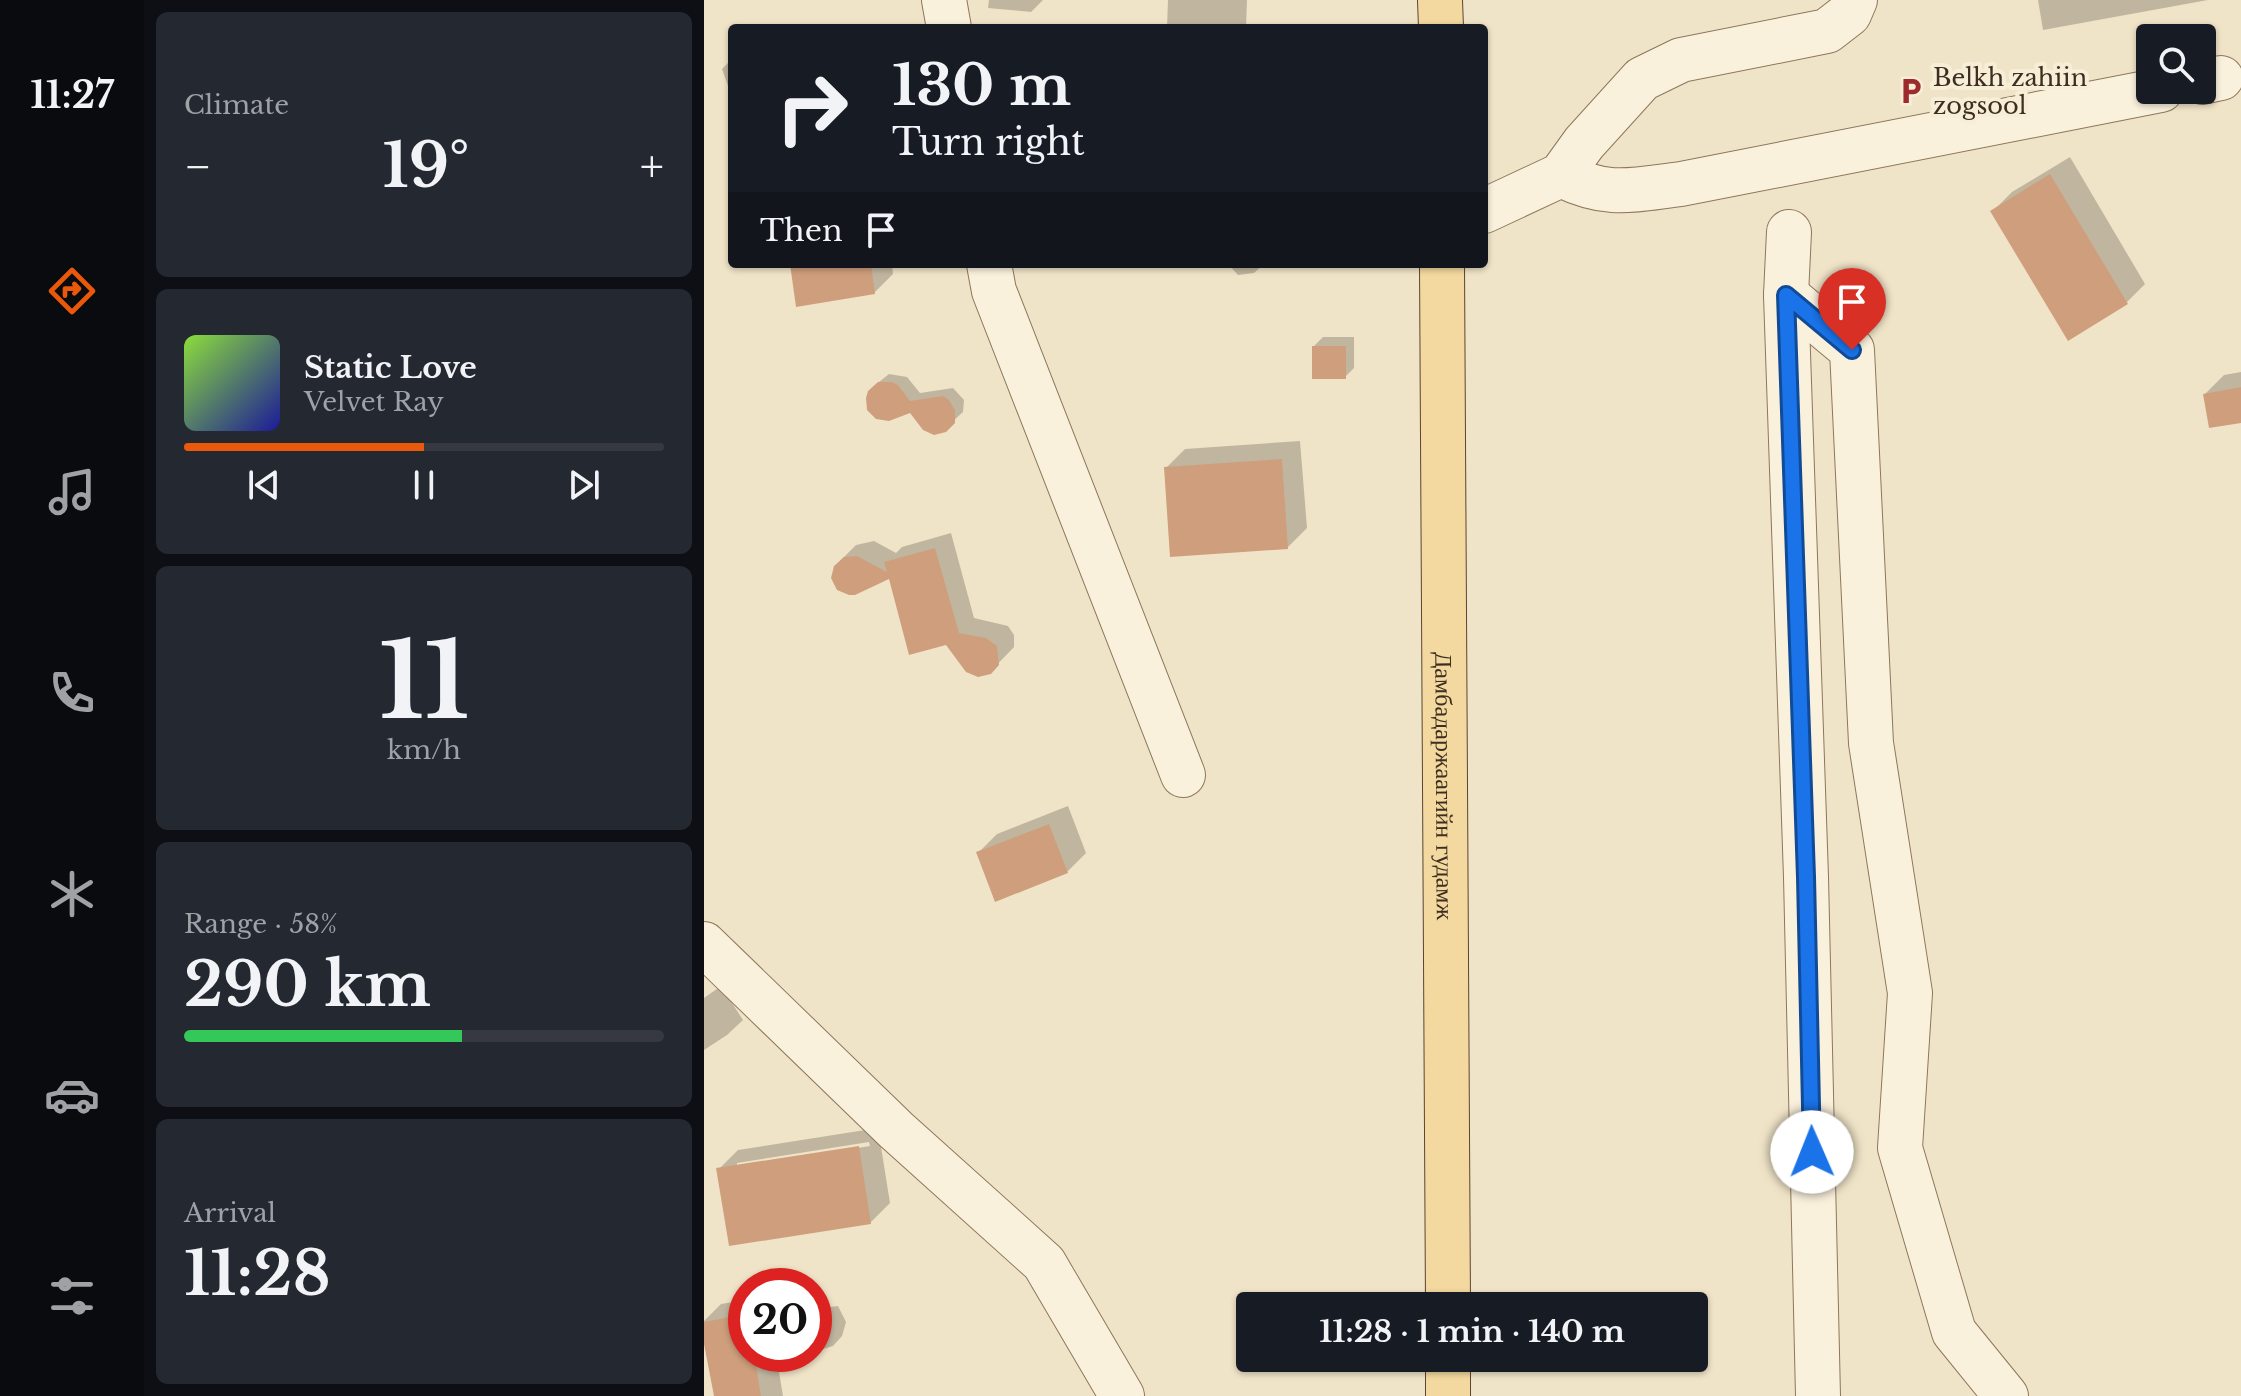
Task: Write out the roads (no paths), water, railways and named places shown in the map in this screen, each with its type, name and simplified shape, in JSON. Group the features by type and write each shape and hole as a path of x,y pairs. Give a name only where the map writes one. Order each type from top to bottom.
{"main road":[{"path":"1440,0 1441,24"},
{"name":"Дамбадаржаагийн гудамж","path":"1442,268 1448,1292"},
{"path":"1448,1372 1448,1396"}],"street":[{"path":"944,0 948,24"},
{"path":"1488,209 1561,175 1584,143 1642,79 1681,60 1827,31 1849,14 1855,0"},
{"path":"1561,175 1585,187 1616,192 1681,184 2136,95"},
{"path":"1789,232 1786,295 1806,861 1818,1396"},
{"path":"990,268 994,291 1183,775"},
{"path":"1786,295 1852,350 1871,743 1910,993 1900,1148 1954,1332 2006,1396"},
{"path":"704,944 896,1130 1044,1263 1122,1396"}],"place":[{"name":"Belkh zahiin zogsool","path":"1911,91"}]}
